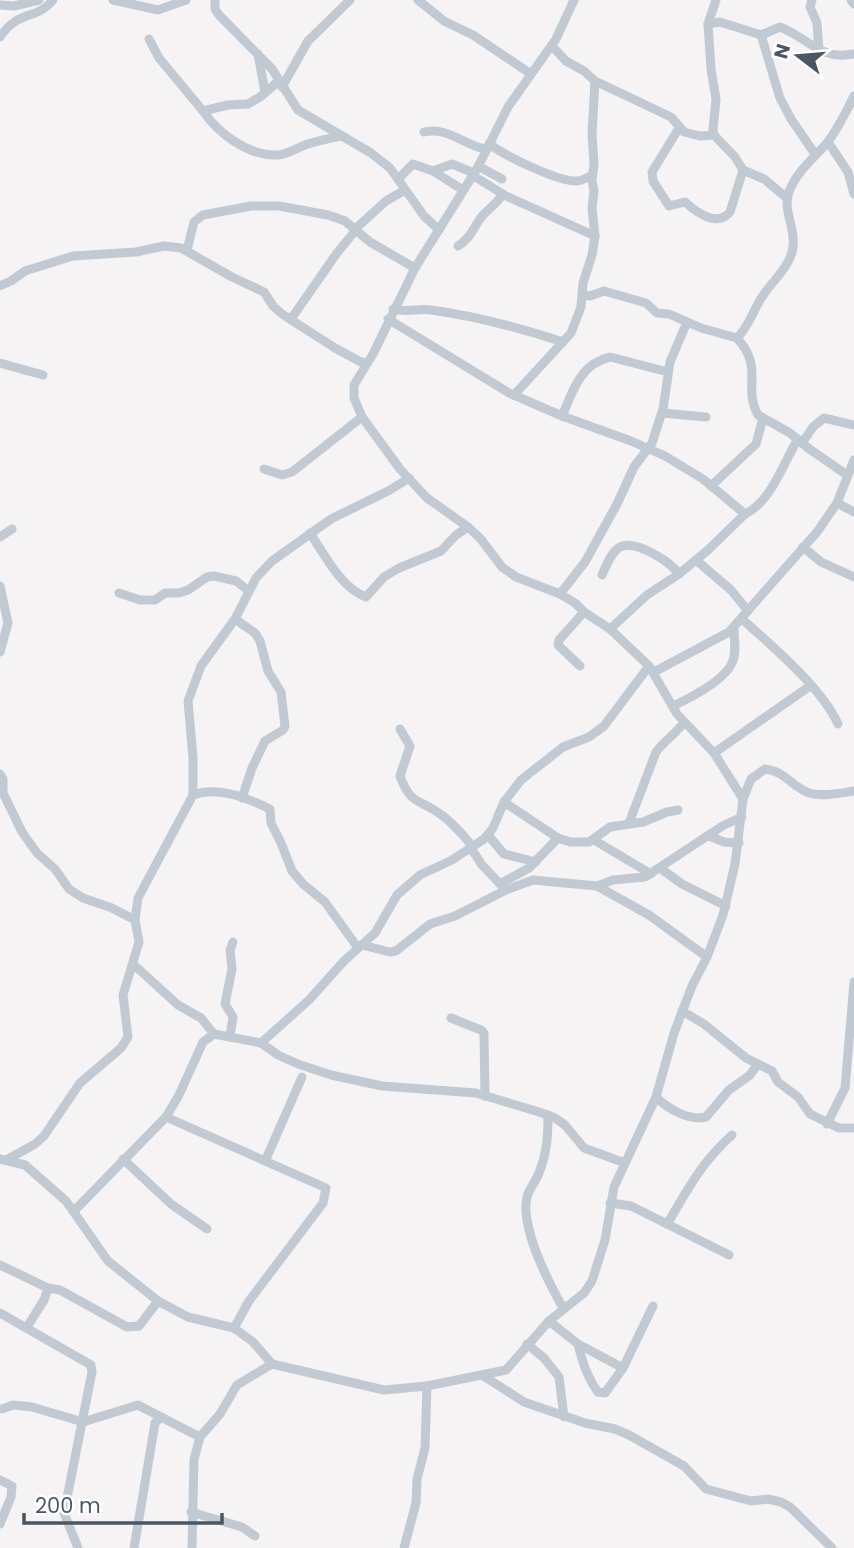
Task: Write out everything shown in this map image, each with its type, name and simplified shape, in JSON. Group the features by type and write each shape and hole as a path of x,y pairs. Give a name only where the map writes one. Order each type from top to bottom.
{"street":[{"path":"0,5 14,6 39,0"},
{"path":"0,37 11,23 20,17 43,11 52,0"},
{"path":"113,0 158,10 187,0"},
{"path":"206,0 215,5 258,54 298,110 378,158 398,179 424,216 439,230"},
{"path":"203,111 248,104 281,83 308,41 350,0"},
{"path":"574,0 552,46 504,114 475,171 415,268 354,385 354,398 362,417 387,454 427,498 468,527 506,571 575,603 610,629 652,669 684,722 714,752 743,799"},
{"path":"716,0 708,24 716,100 714,135 735,157 743,170 764,180 787,198"},
{"path":"812,0 810,7 817,23 819,50"},
{"path":"422,1 444,21 473,35 531,74"},
{"path":"708,24 720,22 761,35 780,27 819,50 830,54 854,54"},
{"path":"761,35 780,98 815,154"},
{"path":"149,39 159,58 212,123 232,139 254,150 280,155 310,143 340,136"},
{"path":"552,46 563,59 595,81 671,117 679,128 690,134 714,135"},
{"path":"258,54 265,92"},
{"path":"514,395 571,334 584,295 583,283 595,236 592,208 592,134 595,81"},
{"path":"737,338 791,254 793,236 786,212 787,198 797,177 828,142 854,96"},
{"path":"679,128 651,175 668,206 685,202 698,215 722,219 730,212 743,170"},
{"path":"424,132 444,132 478,148 487,147 569,180 580,181 592,175"},
{"path":"828,142 848,172 854,194"},
{"path":"398,179 413,164 433,171 463,190"},
{"path":"433,171 450,164 502,180"},
{"path":"475,171 503,194 595,236"},
{"path":"291,319 355,230 386,201 405,190"},
{"path":"458,246 474,232 482,216 503,194"},
{"path":"187,250 190,232 197,219 203,215 251,206 279,206 345,221 415,268"},
{"path":"0,286 25,271 73,256 136,252 164,246 187,250 232,277 264,292 273,306 291,319 335,348 367,363"},
{"path":"584,295 590,296 604,291 628,297 646,303 657,313 669,314 737,338 751,359 753,404 758,415 847,475"},
{"path":"393,309 407,312 431,310 464,316 521,328 564,342"},
{"path":"388,319 514,395 673,460 745,514"},
{"path":"560,594 585,562 634,467 648,448 662,413 668,372 687,322"},
{"path":"562,416 584,370 605,358 668,372"},
{"path":"0,363 43,374"},
{"path":"662,413 706,417"},
{"path":"264,470 282,474 292,472 362,417"},
{"path":"710,486 756,444 763,418"},
{"path":"610,629 647,595 679,574 755,508 813,426 824,418 854,424"},
{"path":"261,1043 309,1000 380,926 397,895 415,878 472,847 488,835 514,787 537,766 564,747 589,737 604,726 652,669 734,629 837,503 854,460"},
{"path":"4,1159 35,1144 44,1136 80,1083 125,1044 128,1031 123,995 139,942 135,920 138,898 193,795 188,707 189,695 201,666 235,620 256,578 272,561 331,519 390,491 409,478"},
{"path":"837,503 854,513"},
{"path":"310,533 341,577 366,597 384,577 441,551 468,527"},
{"path":"0,537 12,529"},
{"path":"602,575 610,558 625,545 660,557 673,565 679,574"},
{"path":"803,547 821,562 854,577"},
{"path":"696,560 731,590 745,615 832,711 838,724"},
{"path":"119,593 140,600 155,600 165,593 188,590 207,577 214,576 236,581 249,591"},
{"path":"0,586 8,623 0,652"},
{"path":"580,666 558,645 559,640 584,612"},
{"path":"235,620 255,633 260,641 268,671 281,692 285,726 265,741 242,798"},
{"path":"673,706 692,698 731,665 734,657 734,629"},
{"path":"714,752 810,686"},
{"path":"629,823 656,752 677,733 684,722"},
{"path":"400,729 410,746 400,776 408,794 415,802 440,814 472,847 503,887"},
{"path":"4,1159 25,1165 74,1211 108,1261 158,1301 188,1317 234,1328 253,1342 272,1364 384,1390 427,1386 506,1370 549,1321 584,1293 592,1281 606,1240 614,1187 656,1097 682,1011 707,957 726,906 739,843 743,799 751,779 765,769 781,773 810,793 854,791"},
{"path":"0,774 3,779 1,794 22,832 69,889 83,898 135,920"},
{"path":"729,775 734,779 751,779"},
{"path":"193,795 218,792 270,809 271,823 292,871 325,902 360,947 390,952 397,951 430,924 455,916 503,887 536,862 558,838"},
{"path":"504,802 558,838 570,842 594,840 610,827 643,822 678,810"},
{"path":"597,886 613,880 637,880 651,874 742,817"},
{"path":"488,835 505,853 536,862"},
{"path":"709,836 724,842 739,843"},
{"path":"594,840 651,874"},
{"path":"660,868 695,892 726,906"},
{"path":"503,887 533,880 597,886 649,915 707,957"},
{"path":"230,1036 233,1017 225,1004 232,969 230,950 233,942"},
{"path":"133,964 178,1005 201,1018 214,1034"},
{"path":"827,1124 845,1088 854,982"},
{"path":"682,1011 704,1024 746,1058 772,1071 778,1083 798,1097 810,1114 839,1128 854,1128"},
{"path":"451,1018 484,1033 485,1096"},
{"path":"74,1211 166,1117 201,1045 206,1038 214,1034 261,1043 278,1055 331,1075 382,1086 485,1096 548,1115 565,1125 584,1148 625,1163"},
{"path":"656,1097 679,1112 695,1118 706,1117 729,1090 750,1075 758,1064"},
{"path":"263,1160 266,1159 302,1077"},
{"path":"548,1115 547,1153 536,1182 527,1196 527,1215 540,1264 563,1308"},
{"path":"166,1117 326,1188 323,1203 249,1301 234,1328"},
{"path":"667,1224 694,1176 732,1135"},
{"path":"123,1159 172,1204 207,1228"},
{"path":"610,1203 631,1206 729,1255"},
{"path":"0,1265 48,1288 60,1290 127,1327 139,1326 158,1301"},
{"path":"27,1327 44,1300 48,1288"},
{"path":"578,1344 593,1385 601,1393 610,1390 653,1306"},
{"path":"0,1313 91,1365 83,1422 64,1513 78,1548"},
{"path":"549,1321 578,1344 622,1368"},
{"path":"527,1344 559,1377 564,1417"},
{"path":"192,1548 194,1459 200,1437 220,1414 237,1385 272,1364"},
{"path":"482,1375 524,1402 564,1417 629,1435 684,1466 706,1489 751,1501 768,1499 790,1507 832,1548"},
{"path":"404,1548 416,1503 417,1479 425,1448 427,1386"},
{"path":"2,1409 13,1405 32,1407 83,1422 138,1405 200,1437"},
{"path":"134,1548 153,1428 161,1417"},
{"path":"0,1480 12,1486 11,1497 0,1524"},
{"path":"191,1512 242,1527 255,1536"}]}
